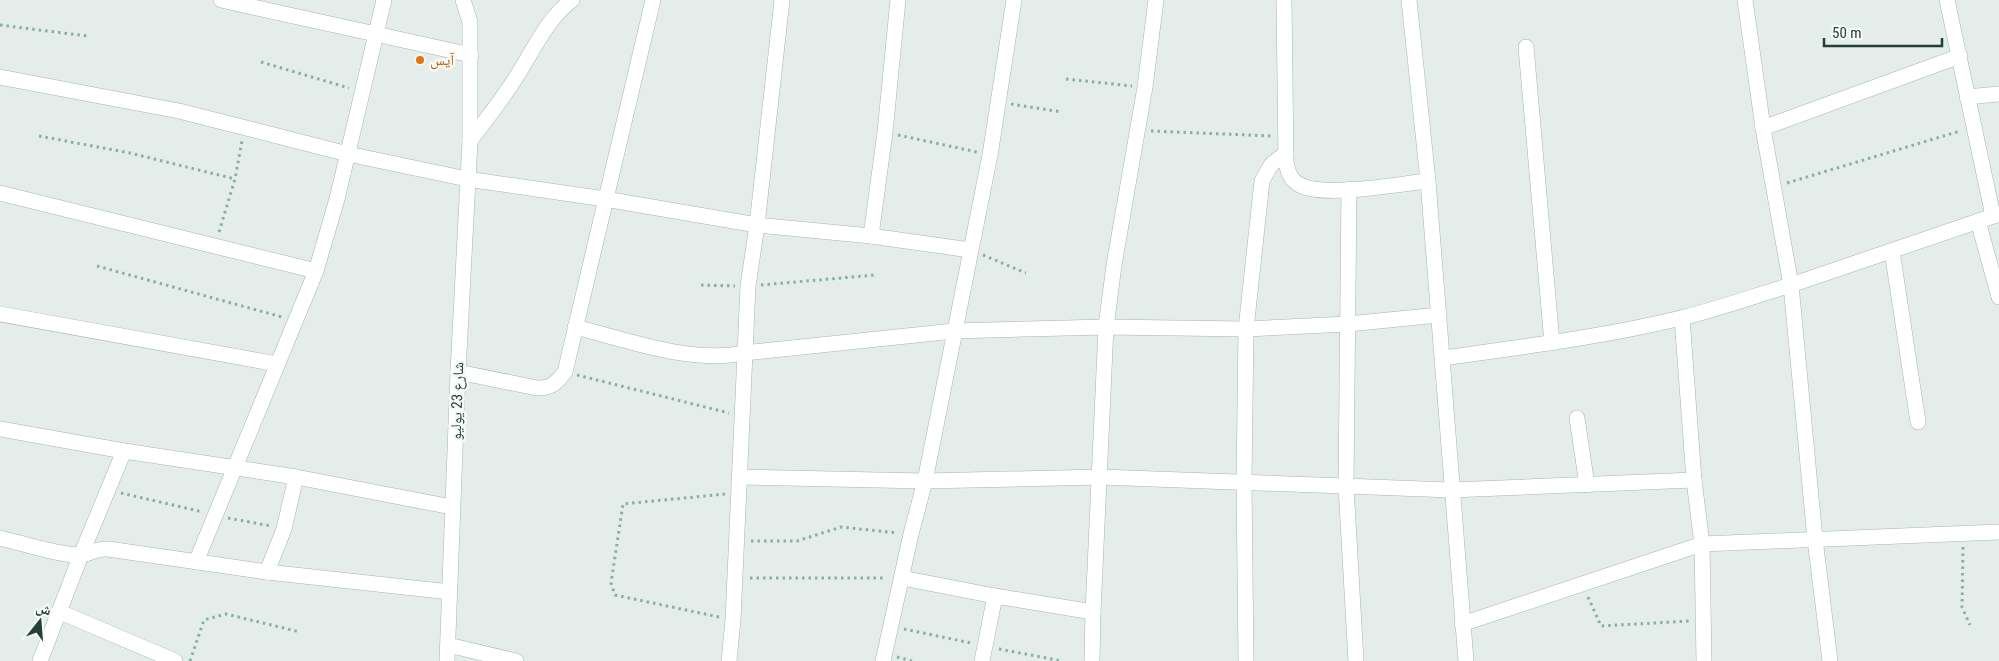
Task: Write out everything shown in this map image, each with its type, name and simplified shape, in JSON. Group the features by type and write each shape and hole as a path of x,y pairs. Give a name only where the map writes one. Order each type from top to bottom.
{"street":[{"path":"221,0 272,5 376,35 471,55"},
{"path":"196,562 316,271 335,208 384,0"},
{"name":"شارع 23 يوليو","path":"447,661 452,507 470,141 470,22 463,0"},
{"path":"470,141 503,97 542,34 572,0"},
{"path":"458,372 537,388 547,388 554,385 564,372 652,0"},
{"path":"729,661 733,620 748,286 757,225 782,0"},
{"path":"871,236 885,132 898,0"},
{"path":"883,661 911,534 925,481 990,155 1014,0"},
{"path":"1092,661 1106,327 1145,87 1156,0"},
{"path":"1284,0 1285,136 1288,173 1298,184 1325,189 1349,189 1428,182"},
{"path":"1409,0 1428,182 1466,661"},
{"path":"1745,0 1763,128 1791,285 1815,539 1830,661"},
{"path":"1947,0 1960,56 1990,217 1999,298"},
{"path":"1526,47 1552,342"},
{"path":"1763,128 1960,56"},
{"path":"0,77 180,111 348,154 468,179 605,199 757,225 871,236 970,250"},
{"path":"1968,97 1999,94"},
{"path":"1246,661 1244,482 1246,329 1262,181 1271,166 1286,153"},
{"path":"1349,189 1346,486 1356,661"},
{"path":"0,193 316,271"},
{"path":"1443,358 1552,342 1682,318 1791,285 1990,217"},
{"path":"1892,251 1918,422"},
{"path":"0,314 277,364"},
{"path":"575,328 694,355 726,357 744,353 954,331 1106,327 1246,329 1348,324 1439,315"},
{"path":"1682,318 1694,480 1702,544 1704,661"},
{"path":"1577,418 1587,485"},
{"path":"0,429 124,451 296,477 452,507"},
{"path":"40,661 124,451"},
{"path":"267,572 284,529 296,477"},
{"path":"739,477 925,481 1100,477 1451,490 1694,480"},
{"path":"1462,624 1702,544 1999,532"},
{"path":"0,538 81,555 99,548 267,572 450,592"},
{"path":"902,578 1093,612"},
{"path":"984,654 995,596"},
{"path":"60,612 175,661"},
{"path":"448,645 516,661"}],"path":[{"path":"0,25 87,36"},
{"path":"261,62 362,92"},
{"path":"1066,79 1145,87"},
{"path":"998,102 1062,112"},
{"path":"1774,187 1974,127"},
{"path":"215,245 234,179 244,128"},
{"path":"1137,130 1285,136"},
{"path":"885,132 990,155"},
{"path":"39,136 130,153 234,179"},
{"path":"970,250 1026,273"},
{"path":"97,266 295,321"},
{"path":"701,285 748,286 875,275"},
{"path":"564,372 741,416"},
{"path":"108,490 216,516 284,529"},
{"path":"733,620 616,595 611,583 623,504 738,493"},
{"path":"736,541 797,541 841,527 911,534"},
{"path":"1963,533 1962,607 1970,626"},
{"path":"734,578 902,578"},
{"path":"1583,585 1601,626 1703,620"},
{"path":"190,661 204,620 226,614 300,632"},
{"path":"891,626 984,654 1062,661"}],"place":[{"name":"آيس","path":"420,60"}]}
